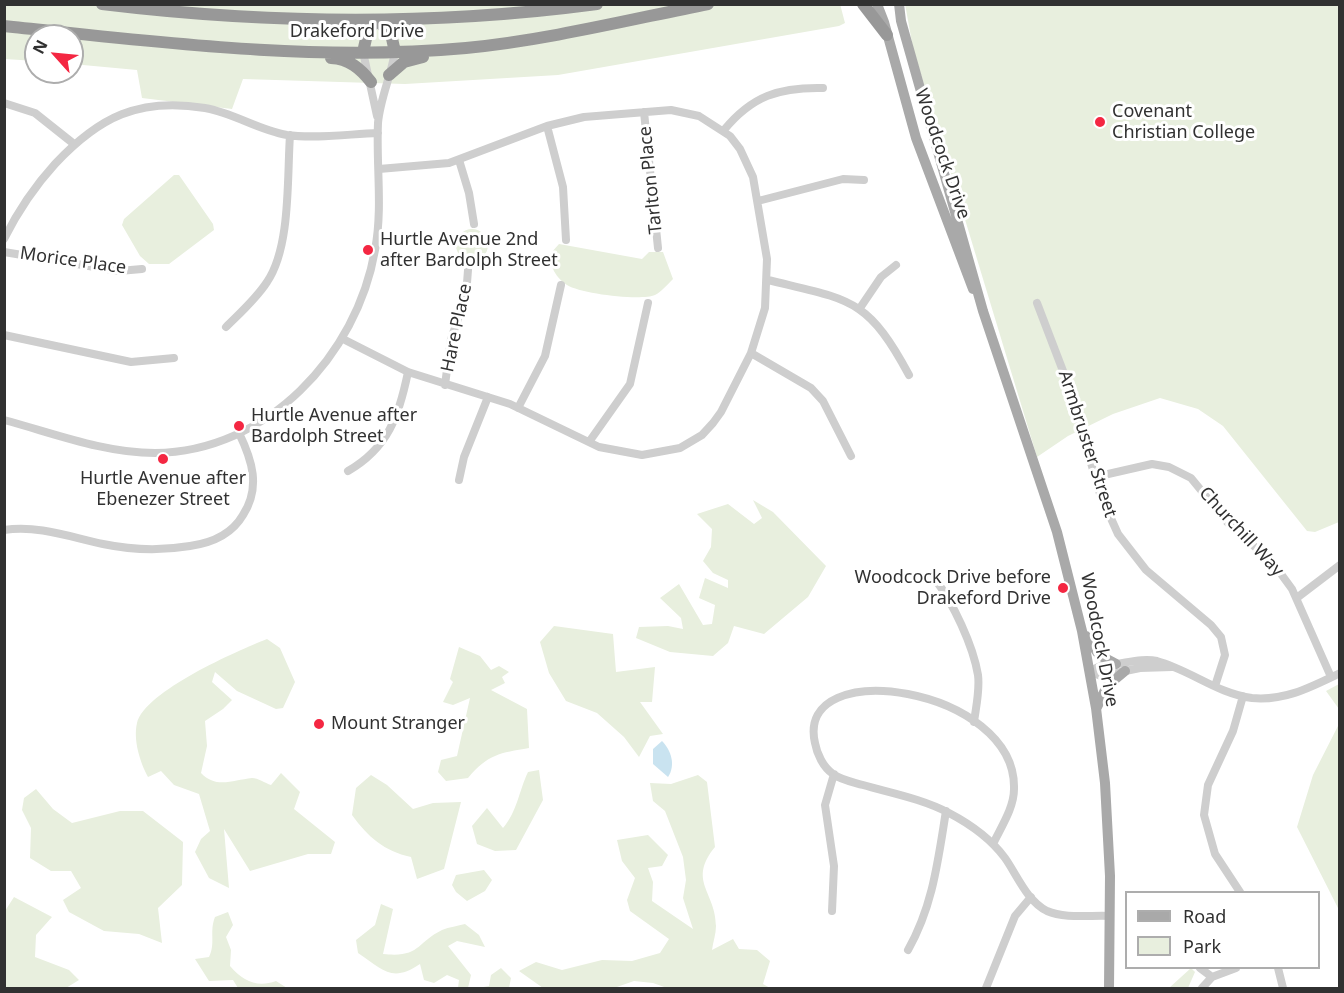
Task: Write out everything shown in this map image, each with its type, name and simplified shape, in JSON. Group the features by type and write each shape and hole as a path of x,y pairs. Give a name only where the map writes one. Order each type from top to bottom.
{"highway":[{"name":"Drakeford Drive","path":"102,4 181,13 274,19 377,20 536,12 597,4"},
{"name":"Drakeford Drive","path":"4,26 178,45 289,51 395,52 468,48 708,4"},
{"path":"863,4 887,35"},
{"path":"363,52 368,30 377,20 392,34 395,52"},
{"path":"389,75 396,67 411,58 450,54 468,48"},
{"path":"289,51 301,57 340,58 354,64 370,82"}],"main road":[{"name":"Woodcock Drive","path":"877,4 922,157 983,310 1072,585 1091,672 1106,793 1110,916 1109,988"},
{"name":"Woodcock Drive","path":"899,4 901,21 974,270 983,310"},
{"path":"1082,631 1099,655 1121,668 1107,686 1096,708"}],"street":[{"path":"4,420 98,446 132,452 188,450 239,433 271,414 302,389 343,339 361,302 376,249 378,122 363,52"},
{"path":"378,122 395,52"},
{"path":"724,130 749,104 770,94 800,88 823,88"},
{"path":"4,103 35,113 74,144"},
{"path":"4,239 26,198 74,144 87,132 119,114 146,107 173,105 217,111 267,130 290,135 378,134"},
{"path":"343,339 408,372 518,408 589,442 616,452 634,455 659,454 680,448 702,435 721,412 751,353 761,327 768,280 765,238 748,162 724,130 699,116 685,112 644,111 584,117 547,126 459,160 428,167 379,169"},
{"name":"Tarlton Place","path":"644,111 658,248"},
{"path":"547,126 563,187 566,240"},
{"path":"226,327 258,294 278,260 290,135"},
{"path":"459,160 469,193 474,224"},
{"path":"758,201 843,179 864,180"},
{"name":"Morice Place","path":"4,252 119,271 142,269"},
{"path":"860,308 881,277 896,264"},
{"name":"Hare Place","path":"445,385 451,339 466,296 468,270"},
{"path":"768,280 828,294 860,308 889,337 909,375"},
{"path":"518,408 545,356 561,285"},
{"path":"589,442 630,384 648,303"},
{"name":"Armbruster Street","path":"1037,303 1068,384 1108,514 1131,553 1162,587 1211,625 1221,637 1225,655 1215,686"},
{"path":"4,334 131,362 174,358"},
{"path":"751,353 811,388 823,401 851,456"},
{"path":"348,471 375,452 386,439 400,409 408,372"},
{"path":"459,480 464,457 488,397"},
{"path":"4,530 43,529 140,550 174,549 207,542 226,533 237,524 253,494 252,466 239,433"},
{"name":"Churchill Way","path":"1095,477 1152,465 1181,471 1195,482 1227,522 1273,563 1298,597 1335,675"},
{"path":"1298,597 1340,565"},
{"path":"935,579 949,597 975,662 978,681 974,722"},
{"path":"1091,672 1101,676 1121,668 1172,667 1243,696 1285,696 1335,675"},
{"path":"993,844 1012,804 1014,779 1011,765 1001,746 974,722 939,702 911,694 874,690 841,696 823,708 814,728 816,750 834,774 946,811 971,825 993,844 1037,904 1054,914 1110,916"},
{"path":"1239,891 1215,854 1204,815 1208,785 1233,731 1243,696"},
{"path":"832,911 834,866 825,804 834,774"},
{"path":"908,950 922,925 932,892 946,811"},
{"path":"986,988 1015,916 1031,897"},
{"path":"1201,969 1212,977"},
{"path":"1202,988 1212,977 1233,969"},
{"path":"1278,969 1283,988"}],"green space":[{"path":"840,4 845,23 839,26 558,75 405,84 243,79 232,109 142,98 137,70 84,65 84,24 24,24 24,60 5,59 4,5"},
{"path":"905,4 1339,5 1339,522 1315,532 1307,531 1223,426 1198,409 1160,398 1113,414 1068,436 1037,457 913,48"},
{"path":"174,175 179,175 213,224 214,230 169,264 149,264 140,256 122,225 124,219"},
{"path":"472,229 483,234 488,245 483,256 472,261 461,256 456,245 461,234"},
{"path":"559,244 642,259 649,252 663,252 673,279 657,294 648,297 611,296 574,288 560,279 552,268 550,254"},
{"path":"753,500 773,512 826,566 808,597 764,634 734,626 728,643 713,656 670,652 636,638 639,627 668,626 683,629 681,618 660,598 679,584 703,625 712,624 715,605 699,598 705,578 728,588 728,580 713,573 703,561 711,547 712,529 697,514 728,504 754,524 762,518"},
{"path":"554,626 613,634 616,672 655,667 652,702 640,702 663,734 650,736 639,757 624,737 597,713 566,701 549,673 540,642"},
{"path":"267,639 280,648 295,682 283,708 276,709 237,691 215,672 212,682 232,700 205,721 207,746 201,773 213,781 231,782 252,778 271,785 281,773 300,792 294,809 335,842 331,854 308,854 250,871 224,829 229,888 209,878 195,852 201,839 210,831 199,794 174,785 161,771 148,777 138,751 137,723 156,698 174,686 215,662"},
{"path":"459,647 480,656 491,670 499,666 509,672 502,677 505,683 491,690 527,709 529,748 510,751 488,759 468,778 446,781 438,772 441,760 457,756 470,698 453,705 443,702 453,682 450,679"},
{"path":"1339,684 1339,709 1326,691"},
{"path":"1339,724 1339,910 1297,827 1313,775"},
{"path":"539,770 543,800 516,850 495,851 477,844 472,826 487,808 503,828 515,808 528,772"},
{"path":"371,775 387,785 413,809 433,803 461,802 444,869 417,879 411,857 377,842 358,823 352,815 356,788"},
{"path":"698,775 707,782 715,847 703,869 705,886 715,914 716,929 712,950 733,939 739,949 757,950 770,961 763,984 770,988 667,988 653,983 634,981 614,988 543,988 519,971 536,962 562,970 602,960 632,961 660,953 669,939 630,911 627,900 635,878 622,861 617,840 648,835 668,855 662,866 648,868 653,882 652,901 693,929 683,898 686,880 683,857 665,811 653,801 650,783 671,784"},
{"path":"36,789 53,809 72,823 120,811 143,811 183,842 182,885 158,908 162,943 139,934 104,931 69,912 63,900 81,888 71,871 51,871 30,858 31,828 22,810 24,798"},
{"path":"484,870 492,880 485,891 467,901 456,892 452,885 456,875"},
{"path":"14,897 52,917 36,935 35,957 69,970 79,980 66,988 5,988 5,911"},
{"path":"381,904 393,909 383,954 395,955 411,952 442,930 465,924 479,935 485,947 457,941 448,946 471,975 468,988 458,988 459,980 447,975 434,983 424,980 420,964 402,973 388,972 358,953 356,940 375,925"},
{"path":"228,912 233,925 226,937 231,950 230,966 240,976 251,982 263,984 276,981 287,988 238,988 233,980 209,981 195,959 209,957 215,917"},
{"path":"501,968 511,978 509,988 478,988 489,986 491,975"},
{"path":"1190,969 1195,972 1188,988 1169,988"}],"water":[{"path":"662,741 668,749 672,763 668,777 653,764 653,749"}],"place":[{"name":"Covenant Christian College","path":"1100,122"},
{"name":"Hurtle Avenue 2nd after Bardolph Street","path":"368,250"},
{"name":"Hurtle Avenue after Bardolph Street","path":"239,426"},
{"name":"Hurtle Avenue after Ebenezer Street","path":"163,459"},
{"name":"Woodcock Drive before Drakeford Drive","path":"1063,588"},
{"name":"Mount Stranger","path":"319,724"}]}
